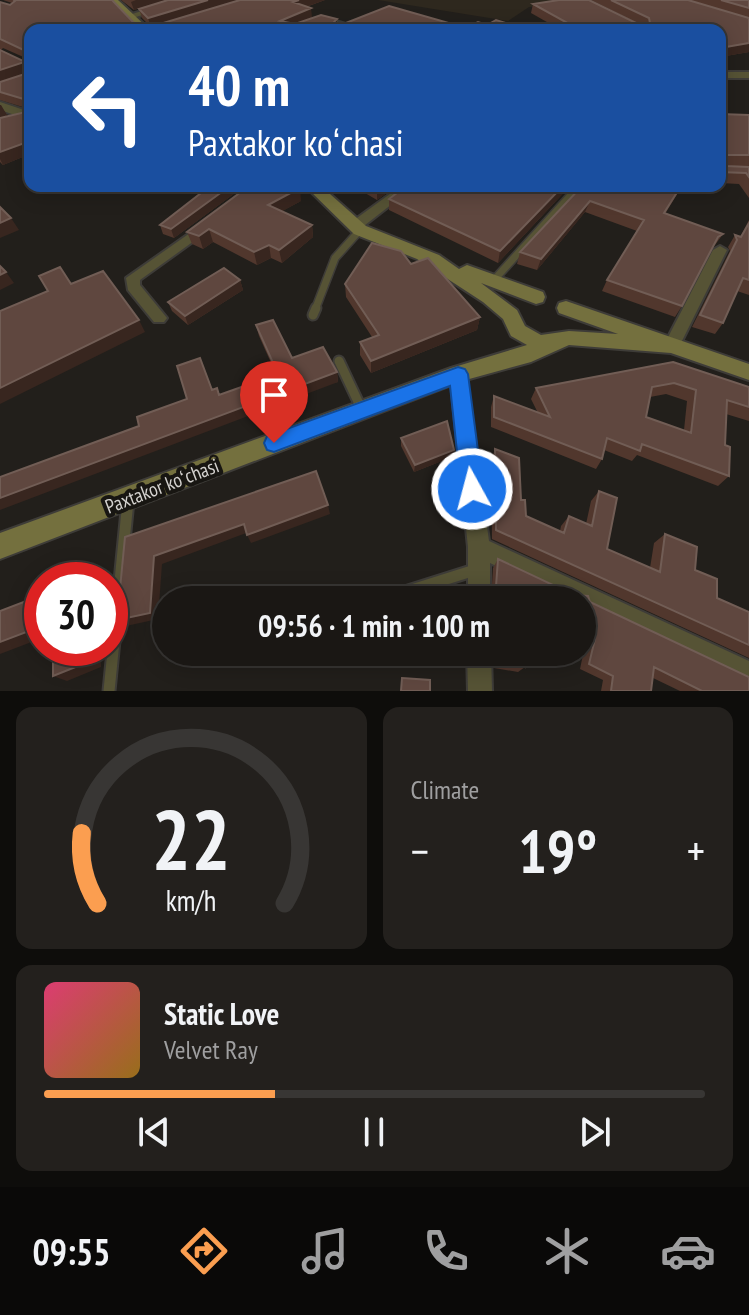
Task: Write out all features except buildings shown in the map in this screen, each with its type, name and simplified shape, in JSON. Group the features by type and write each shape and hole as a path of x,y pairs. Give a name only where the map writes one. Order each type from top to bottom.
{"main road":[{"path":"113,0 139,24"},
{"path":"319,192 358,228 536,297 749,372"},
{"path":"423,255 490,297 526,338 672,345"},
{"path":"458,374 501,347 514,323 518,302 536,297"},
{"path":"458,374 524,356 559,341 575,323 566,308"},
{"name":"Paxtakor koʻchasi","path":"0,546 458,374"}],"street":[{"path":"130,16 184,0"},
{"path":"307,24 322,19 341,24"},
{"path":"726,71 734,75"},
{"path":"726,75 749,75"},
{"path":"0,106 23,117"},
{"path":"358,228 402,192"},
{"path":"159,318 133,286 133,278 219,216"},
{"path":"672,345 720,250"},
{"path":"458,374 479,558 479,586"},
{"path":"479,558 749,674"},
{"path":"479,666 480,691"}],"lane":[{"path":"493,281 574,192"},
{"path":"313,315 335,258 358,228"},
{"path":"339,361 362,410"},
{"path":"109,691 128,498"},
{"path":"413,586 479,558"}],"shaded area":[{"path":"378,0 552,0 551,5 529,7 508,21"}],"route":[{"path":"274,443 458,374 472,489"}]}
